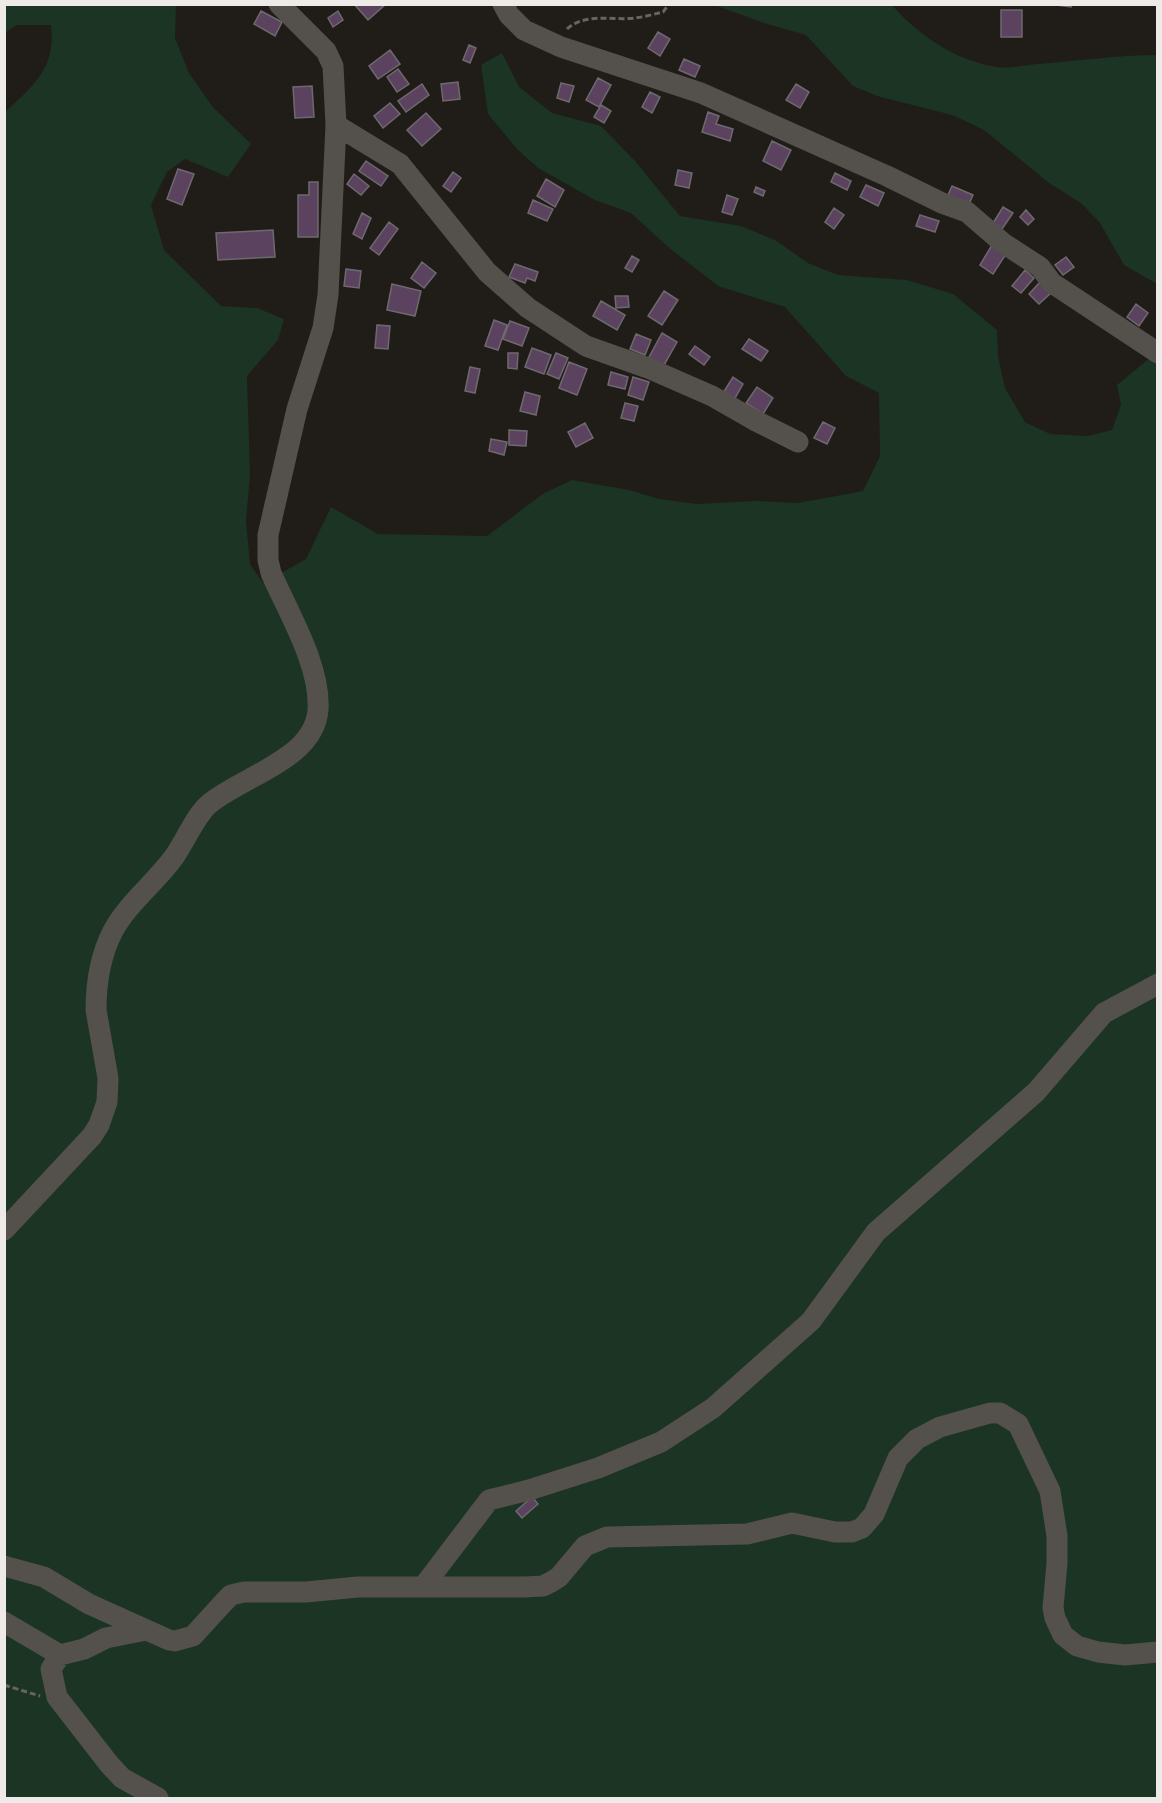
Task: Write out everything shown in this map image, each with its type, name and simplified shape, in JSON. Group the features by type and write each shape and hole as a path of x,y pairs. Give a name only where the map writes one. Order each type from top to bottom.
{"street":[{"path":"4,1230 92,1136 104,1112 107,1102 108,1078 96,1000 106,947 114,929 173,858 207,807 222,794 294,752 311,732 316,720 315,679 306,651 271,573 268,560 268,535 297,409 326,316 336,125 332,59 279,4"},
{"path":"503,4 509,15 524,30 561,47 701,93 847,157 942,203 967,212 1003,243 1040,267 1052,283 1158,353"},
{"path":"336,125 400,164 488,272 528,308 586,346 648,368 712,396 798,442"},
{"path":"423,1587 489,1500 598,1468 661,1442 712,1408 812,1321 876,1232 1036,1092 1104,1013 1158,984"},
{"path":"4,1566 44,1578 88,1604 169,1640 188,1639 193,1636 231,1595 243,1592 297,1593 358,1587 543,1586 559,1577 585,1546 599,1538 747,1534 792,1523 835,1532 852,1532 862,1527 874,1514 898,1458 916,1439 940,1427 990,1413 1000,1413 1018,1424 1050,1491 1057,1563 1053,1608 1063,1635 1077,1646 1098,1652 1125,1655 1158,1652"},
{"path":"4,1622 60,1654 84,1649 106,1638 146,1630"},
{"path":"60,1654 51,1669 57,1697 122,1778 158,1798"}],"path":[{"path":"561,47 562,33 573,23 598,18 634,18 663,12 669,4"}],"green space":[{"path":"5,5 176,5 175,38 189,73 212,106 251,144 228,177 185,159 167,172 151,205 164,250 221,306 257,308 284,319 278,340 247,376 250,475 246,521 250,564 263,583 306,559 331,507 378,534 487,536 544,493 572,480 629,490 659,499 697,504 756,501 798,503 863,491 880,456 879,393 846,376 785,307 718,286 668,247 631,213 595,200 538,168 517,149 488,114 481,65 502,53 519,87 552,113 601,126 635,161 680,216 741,226 775,240 808,263 838,275 907,280 953,294 997,330 998,356 1005,388 1025,422 1050,434 1088,436 1112,430 1121,405 1117,385 1157,352 1157,1798 5,1798 4,113 41,75 50,53 52,40 51,25 17,25 5,33"},
{"path":"714,5 892,5 902,16 939,45 967,59 997,67 1157,55 1157,284 1124,265 1100,223 1081,203 1049,183 984,130 952,115 877,96 853,86 806,35"}],"building":[{"path":"354,4 386,4 368,20"},
{"path":"1048,4 1071,4 1071,7"},
{"path":"1001,10 1022,10 1022,37 1001,37"},
{"path":"261,11 282,22 275,36 254,24"},
{"path":"338,11 343,20 333,27 328,18"},
{"path":"658,32 670,39 660,56 648,48"},
{"path":"469,45 476,48 470,63 463,60"},
{"path":"390,50 400,64 378,79 369,66"},
{"path":"684,59 700,66 695,77 679,70"},
{"path":"398,69 409,84 397,92 387,77"},
{"path":"598,78 611,85 599,107 586,100"},
{"path":"458,82 460,99 443,101 441,84"},
{"path":"561,83 574,86 569,102 557,98"},
{"path":"422,84 429,95 406,112 398,101"},
{"path":"796,84 809,92 800,108 786,100"},
{"path":"312,86 314,117 295,118 293,87"},
{"path":"650,92 660,97 652,113 642,107"},
{"path":"390,103 400,114 383,128 374,116"},
{"path":"601,105 611,111 604,123 594,117"},
{"path":"708,112 719,116 716,124 733,129 730,141 702,132"},
{"path":"426,113 441,129 422,146 407,130"},
{"path":"772,141 791,150 781,170 763,161"},
{"path":"366,161 388,176 381,186 359,171"},
{"path":"178,169 194,174 182,205 167,199"},
{"path":"678,170 692,173 689,188 675,185"},
{"path":"453,172 461,178 451,192 443,186"},
{"path":"835,173 851,181 847,190 831,182"},
{"path":"354,174 369,186 361,195 347,184"},
{"path":"546,179 564,190 555,207 537,196"},
{"path":"309,182 318,182 318,237 298,237 298,195 309,195"},
{"path":"866,185 884,193 878,206 860,197"},
{"path":"952,186 973,195 969,204 948,195"},
{"path":"756,187 765,191 763,196 754,192"},
{"path":"727,195 738,199 732,215 722,212"},
{"path":"533,200 553,209 547,221 528,213"},
{"path":"1003,207 1013,213 1002,229 993,223"},
{"path":"834,208 844,215 834,229 825,222"},
{"path":"1026,210 1034,219 1028,225 1020,217"},
{"path":"362,213 371,218 362,239 353,234"},
{"path":"920,215 939,221 935,232 916,226"},
{"path":"389,222 398,229 379,255 370,248"},
{"path":"273,230 275,257 218,260 216,233"},
{"path":"992,245 1006,254 993,274 980,265"},
{"path":"632,256 639,260 632,272 625,268"},
{"path":"1066,257 1074,267 1063,275 1055,265"},
{"path":"422,262 436,273 424,288 411,278"},
{"path":"515,264 538,272 535,281 527,278 525,283 509,277"},
{"path":"346,269 361,271 359,288 344,286"},
{"path":"1025,270 1034,278 1021,293 1012,286"},
{"path":"1040,282 1051,293 1039,304 1029,294"},
{"path":"392,284 421,291 415,316 387,310"},
{"path":"664,291 678,300 662,325 648,316"},
{"path":"615,296 628,296 629,307 616,308"},
{"path":"601,301 625,315 617,330 593,316"},
{"path":"1136,304 1148,313 1139,326 1127,317"},
{"path":"494,320 507,325 498,350 485,346"},
{"path":"510,321 529,328 522,346 503,339"},
{"path":"377,325 390,326 388,349 375,348"},
{"path":"662,333 677,342 663,367 648,359"},
{"path":"636,334 651,340 645,355 630,349"},
{"path":"749,339 768,351 761,361 742,349"},
{"path":"695,346 710,357 704,365 689,354"},
{"path":"532,348 551,355 544,374 525,367"},
{"path":"508,353 518,353 517,369 508,368"},
{"path":"556,353 568,358 559,379 547,374"},
{"path":"569,362 587,369 577,395 559,388"},
{"path":"470,367 480,369 475,393 465,391"},
{"path":"611,372 628,377 625,389 608,385"},
{"path":"633,377 649,382 643,400 628,395"},
{"path":"733,377 743,384 734,400 723,393"},
{"path":"757,387 773,398 763,414 746,403"},
{"path":"525,392 540,396 536,415 520,411"},
{"path":"625,403 638,406 634,421 621,418"},
{"path":"823,422 835,428 827,444 814,438"},
{"path":"585,423 593,438 576,447 568,432"},
{"path":"509,430 527,431 526,446 509,445"},
{"path":"491,439 507,442 504,455 489,451"},
{"path":"532,1497 538,1504 522,1518 516,1511"}]}
